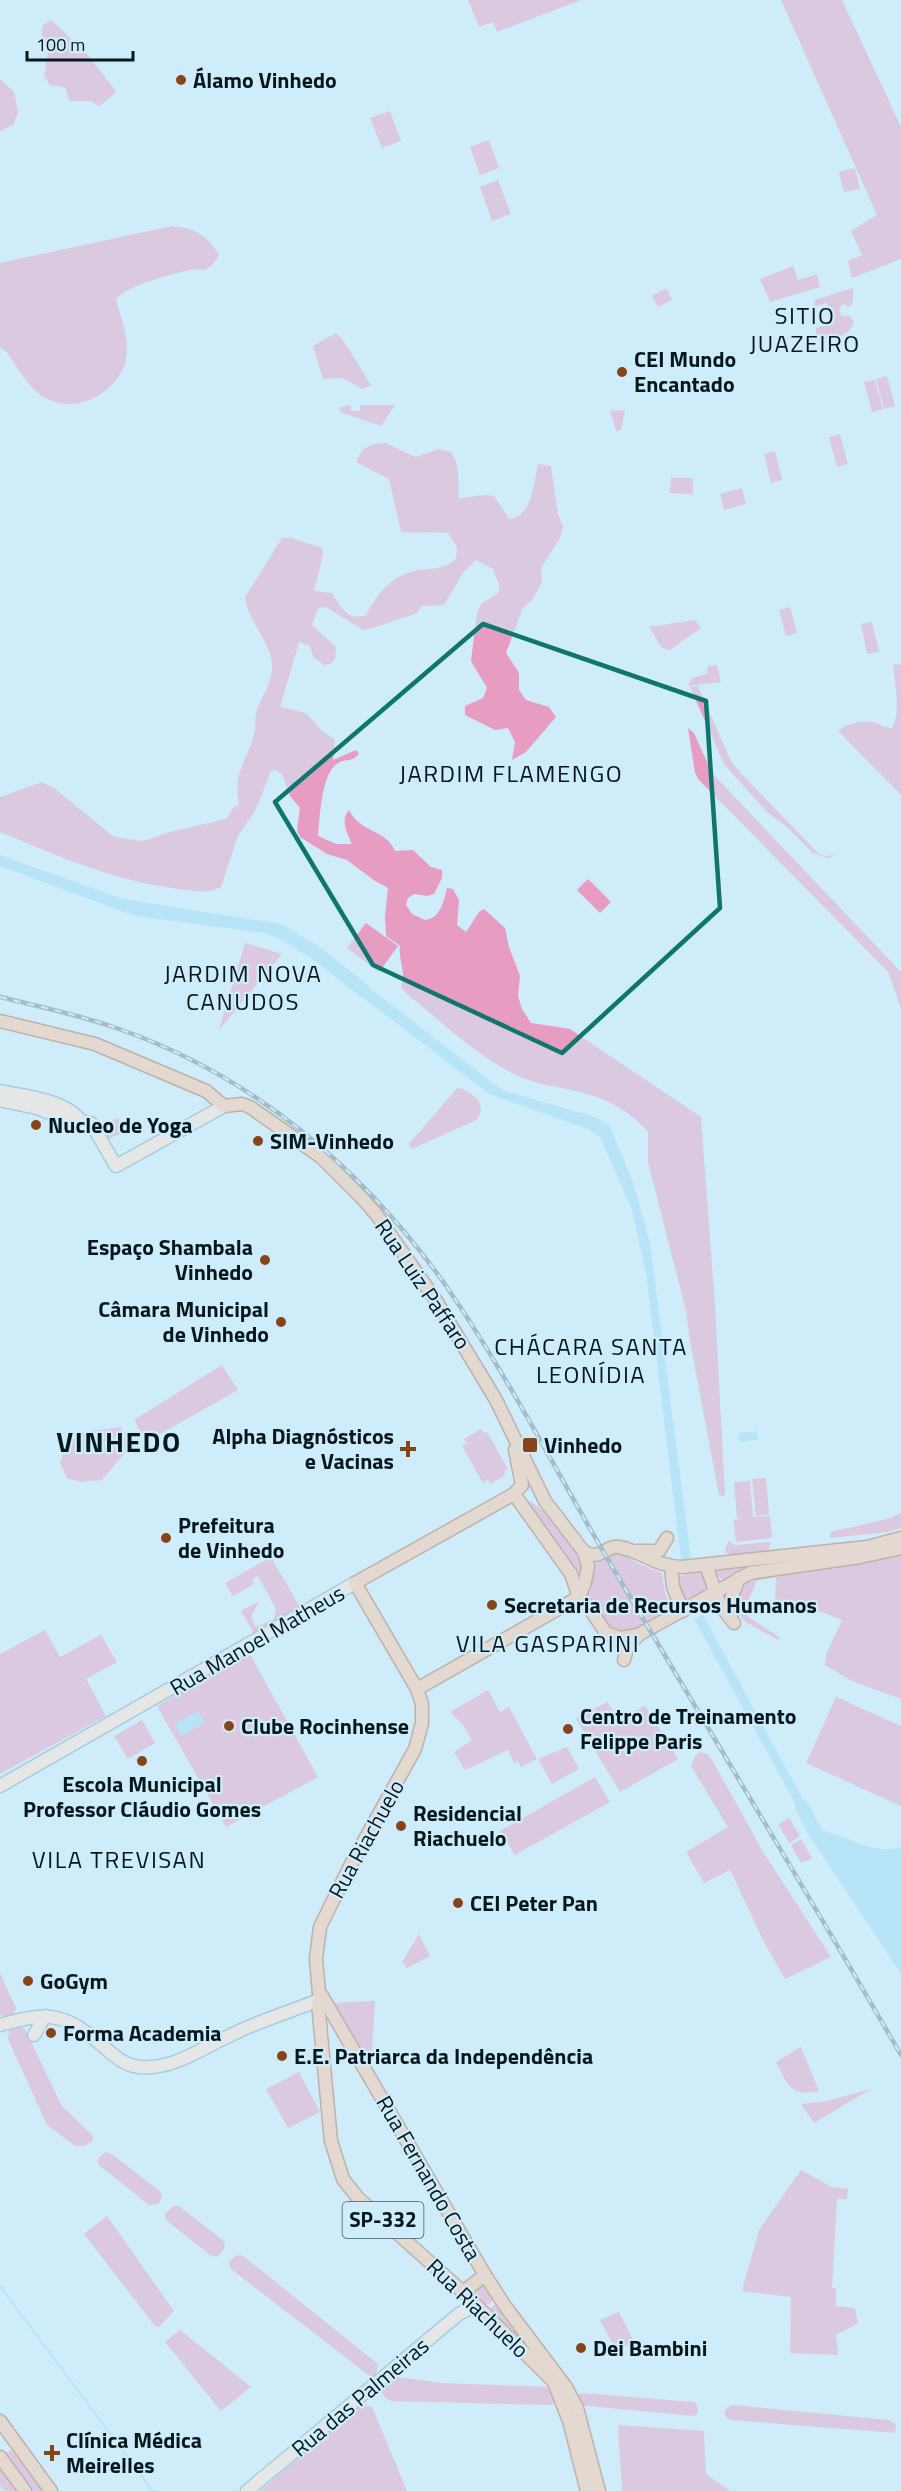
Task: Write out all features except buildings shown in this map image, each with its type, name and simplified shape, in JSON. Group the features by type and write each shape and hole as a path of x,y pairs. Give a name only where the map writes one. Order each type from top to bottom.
{"main road":[{"path":"0,1021 95,1044 206,1091 224,1106 116,1166 92,1124 0,1100"},
{"path":"0,1091 62,1107 73,1112 82,1122"},
{"name":"Rua Luiz Paffaro","path":"224,1106 242,1104 269,1119 321,1157 376,1214 467,1349 496,1400 545,1501 584,1552"},
{"path":"510,1431 522,1485 514,1494"},
{"path":"514,1494 531,1493 545,1501"},
{"path":"514,1494 571,1574 579,1597 588,1606 606,1633 627,1639 683,1611 750,1573 860,1557 901,1548"},
{"name":"Rua Manoel Matheus","path":"0,1786 514,1494"},
{"path":"584,1552 597,1555 615,1546 656,1552 662,1548 667,1538"},
{"path":"628,1549 668,1566 706,1565 867,1547 901,1538"},
{"path":"355,1583 417,1689 579,1597 587,1572 588,1561 584,1552"},
{"path":"656,1552 668,1566 683,1611"},
{"path":"779,1567 794,1556"},
{"path":"697,1603 712,1608 734,1623 720,1605 706,1565"},
{"path":"571,1574 587,1572"},
{"path":"731,1618 732,1596 739,1578"},
{"path":"624,1660 628,1645 638,1635"},
{"name":"Rua Riachuelo","path":"417,1689 422,1704 422,1723 415,1749 329,1905 320,1927 316,1959 319,2021 331,2141 343,2179 369,2208 463,2292 554,2382 569,2421 587,2491"},
{"path":"0,2025 27,2017 62,2018 93,2037 123,2063 153,2067 186,2059 230,2035 318,1999"},
{"name":"Rua Fernando Costa","path":"318,1999 335,2017 484,2275 563,2383 577,2408 599,2491"},
{"path":"319,2021 324,2012 335,2017"},
{"path":"34,2035 45,2016"},
{"path":"463,2292 484,2275"},
{"path":"475,2306 487,2308 497,2293"},
{"name":"Rua das Palmeiras","path":"248,2491 459,2314 475,2306"},
{"path":"0,2421 51,2491"},
{"path":"14,2442 1,2454 2,2459 25,2491"}],"highlighted area":[{"path":"483,624 706,701 720,908 562,1053 373,965 275,802"}],"shaded area":[{"path":"468,0 581,0 497,32 493,22 479,27"},
{"path":"781,0 842,0 901,127 901,259 852,278 848,261 862,255 851,231 877,215"},
{"path":"51,20 87,54 116,91 99,106 91,101 69,101 66,88 50,85 44,76 49,48 42,38 42,26"},
{"path":"0,79 14,92 18,113 13,125 0,131"},
{"path":"390,111 401,141 382,148 370,118"},
{"path":"489,140 499,168 480,175 470,147"},
{"path":"855,168 860,189 844,192 839,172"},
{"path":"498,180 511,214 492,221 480,187"},
{"path":"172,226 194,231 210,242 219,255 214,263 206,269 184,271 151,281 121,294 116,299 125,331 127,355 120,375 101,394 89,400 63,404 38,393 25,379 7,352 0,347 0,263"},
{"path":"793,266 798,280 817,274 820,287 770,302 760,279"},
{"path":"666,288 672,300 658,307 652,296"},
{"path":"853,288 853,301 850,307 842,304 839,311 842,316 849,316 854,322 852,327 838,337 816,338 816,328 833,322 827,303 815,306 814,300"},
{"path":"336,333 349,349 371,385 362,389 343,378 323,379 313,346"},
{"path":"887,376 895,406 884,409 876,379"},
{"path":"875,380 883,409 872,412 864,382"},
{"path":"351,405 351,411 360,411 360,405 395,405 381,426 340,412 340,407"},
{"path":"625,410 621,430 616,431 610,411"},
{"path":"840,434 848,464 837,467 829,437"},
{"path":"385,443 416,457 439,449 451,452 458,469 459,498 494,496 509,519 523,513 527,506 531,498 538,464 551,466 558,515 563,526 560,538 541,568 542,582 532,600 523,608 506,653 519,673 519,690 526,700 549,707 556,717 526,752 512,760 515,742 508,728 495,730 465,715 465,706 483,698 487,688 471,661 477,613 481,604 497,594 500,588 493,569 476,560 463,573 444,605 422,606 417,613 373,628 363,630 326,607 318,608 312,625 336,647 335,659 330,664 324,665 313,657 310,646 299,642 280,707 306,713 321,730 335,740 333,760 356,750 359,754 338,763 328,776 322,796 318,836 336,844 352,844 345,822 349,810 360,823 386,839 395,851 413,850 431,867 442,870 442,878 434,894 427,896 414,894 408,898 406,905 412,914 425,920 430,919 438,913 447,888 453,889 459,900 457,925 466,932 479,912 484,909 505,928 509,947 520,976 518,996 522,1009 531,1023 570,1029 701,1117 715,1305 725,1496 719,1495 686,1311 648,1162 648,1132 638,1121 613,1104 589,1094 526,1079 501,1067 459,1037 406,993 401,987 403,977 400,946 386,936 385,916 388,888 347,860 327,854 300,837 297,830 300,808 290,796 282,774 275,770 271,771 255,811 238,836 221,887 211,891 190,891 133,881 88,867 0,832 0,797 42,782 54,788 114,837 143,841 226,819 234,807 239,805 239,777 254,735 256,713 270,681 272,670 269,651 250,615 245,597 282,538 292,538 322,548 323,555 314,591 332,593 345,612 360,617 366,615 376,598 395,579 411,572 444,566 456,559 457,547 448,533 401,532 389,479 356,462 361,452 367,447"},
{"path":"775,451 782,480 771,483 764,454"},
{"path":"671,478 693,478 693,494 670,493"},
{"path":"742,488 746,504 724,510 720,494"},
{"path":"790,607 797,633 786,636 779,610"},
{"path":"695,620 701,628 670,650 662,648 649,627"},
{"path":"872,622 879,652 867,654 861,624"},
{"path":"901,664 901,795 838,731 864,722 873,722 892,728 897,707 893,665"},
{"path":"717,665 721,682 688,686 691,679 707,673 708,666"},
{"path":"698,686 731,761 737,769 818,853 824,856 838,855 826,858 812,852 788,828 767,812 724,764 690,687"},
{"path":"688,728 694,733 712,773 901,972 901,1009 889,973 699,780 695,773"},
{"path":"588,879 611,902 600,913 577,890"},
{"path":"366,923 398,946 379,972 347,948"},
{"path":"245,943 282,954 219,1030"},
{"path":"458,1087 469,1092 478,1100 481,1109 476,1120 412,1149 409,1144"},
{"path":"118,1118 122,1125 126,1123 130,1130 108,1139 101,1127"},
{"path":"222,1365 238,1390 146,1442 134,1420"},
{"path":"121,1427 130,1447 102,1480 81,1482 67,1478 60,1463 69,1443 91,1431"},
{"path":"481,1429 484,1433 487,1432 508,1469 504,1471 505,1475 490,1484 488,1480 483,1483 462,1446 467,1443 464,1439"},
{"path":"766,1478 769,1514 756,1516 752,1479"},
{"path":"750,1481 753,1517 770,1516 772,1538 736,1542 733,1520 744,1518 737,1518 734,1482"},
{"path":"525,1500 541,1509 560,1529 575,1552 581,1570 575,1571"},
{"path":"901,1513 901,1528 888,1532 830,1538 831,1532 891,1518"},
{"path":"729,1541 735,1545 771,1542 768,1552 728,1555 725,1549"},
{"path":"612,1551 619,1552 637,1563 662,1573 665,1593 672,1610 638,1629 627,1632 613,1628 606,1622 594,1609 587,1587 589,1575 595,1565"},
{"path":"901,1556 901,1699 852,1681 825,1665 826,1654 842,1620 801,1604 797,1613 775,1605 776,1577 756,1581 748,1605 749,1617 779,1637 778,1640 744,1621 735,1608 741,1589 756,1578"},
{"path":"271,1557 301,1609 255,1635 241,1611 259,1601 251,1617 256,1627 274,1619 276,1609 258,1576 252,1579 254,1584 233,1596 225,1583"},
{"path":"746,1567 723,1580 715,1573 715,1571"},
{"path":"703,1572 706,1588 695,1599 685,1602 677,1580 679,1576"},
{"path":"45,1630 60,1657 101,1635 117,1662 86,1679 106,1716 0,1774 0,1654"},
{"name":"Clube Rocinhense","path":"245,1654 251,1656 318,1777 226,1827 157,1706"},
{"path":"488,1690 500,1712 509,1707 537,1759 521,1767 518,1761 514,1763 508,1750 465,1770 454,1752 472,1740 463,1725 450,1712"},
{"path":"836,1697 901,1726 901,1806 806,1763"},
{"path":"607,1702 618,1719 645,1706 678,1759 620,1792 576,1719"},
{"path":"142,1720 155,1743 128,1759 114,1736"},
{"path":"567,1747 579,1769 552,1784 538,1759"},
{"path":"700,1752 708,1754 714,1763 762,1850 831,1957 785,1979 764,1942 730,1870 704,1883 686,1852 728,1827 691,1766 695,1756"},
{"path":"595,1777 610,1802 515,1855 500,1831"},
{"path":"789,1818 800,1836 789,1843 778,1824"},
{"path":"801,1839 812,1858 801,1863 791,1845"},
{"path":"419,1934 430,1956 407,1968 402,1962"},
{"path":"0,1973 16,2008 13,2016 0,2015"},
{"path":"375,2001 371,2065 369,2068 330,2003"},
{"path":"20,2026 25,2029 62,2106 93,2136 93,2141 84,2146 74,2145 47,2125 8,2039 9,2028"},
{"path":"801,2047 819,2091 796,2091 787,2083 776,2062"},
{"path":"299,2072 320,2112 288,2128 266,2089"},
{"path":"871,2089 814,2123 801,2104 827,2101"},
{"path":"105,2152 113,2155 161,2192 162,2197 158,2204 149,2205 99,2165 97,2160"},
{"path":"801,2170 832,2187 848,2189 847,2199 837,2199 832,2288 836,2288 836,2306 855,2308 858,2323 836,2335 838,2355 790,2353 791,2297 742,2291 759,2230"},
{"path":"173,2206 179,2206 225,2242 221,2253 216,2257 210,2255 166,2220 165,2214"},
{"path":"107,2216 174,2311 159,2327 155,2326 84,2234"},
{"path":"242,2255 378,2364 376,2375 371,2377 231,2269 229,2262 235,2256"},
{"path":"480,2286 485,2286 493,2298 490,2304 483,2305 473,2294"},
{"path":"496,2304 556,2377 488,2310"},
{"path":"619,2312 634,2342 616,2350 600,2320"},
{"path":"180,2330 251,2387 221,2411 165,2342"},
{"path":"397,2377 442,2383 549,2387 557,2400 552,2405 391,2401 384,2397 382,2391 387,2383"},
{"path":"581,2393 694,2402 698,2413 693,2416 578,2405 577,2395"},
{"path":"365,2405 372,2407 407,2491 260,2491 358,2407"},
{"path":"733,2405 888,2420 896,2424 895,2433 732,2420 724,2413 727,2407"},
{"path":"618,2425 704,2431 706,2474 730,2491 622,2491"},
{"path":"14,2450 46,2491 28,2491 5,2455 8,2451"},
{"path":"0,2467 18,2491 5,2491 0,2486"}],"water":[{"path":"0,855 123,899 281,924 315,944 337,962 330,970 280,939 264,933 135,916 0,866"},
{"path":"353,975 502,1090 595,1117 610,1126 634,1185 650,1243 691,1559 681,1559 646,1273 632,1210 600,1137 588,1129 489,1094 344,983"},
{"path":"757,1431 758,1440 741,1442 738,1439 740,1433"},
{"path":"703,1615 813,1818 806,1823 694,1619"},
{"path":"198,1711 204,1723 181,1736 175,1724"},
{"path":"820,1830 870,1847 890,1849 901,1847 901,1974 810,1837"}],"waterway":[{"path":"319,955 363,990"},
{"path":"802,1807 816,1834"},
{"path":"0,2286 153,2491"}],"railway":[{"path":"0,997 75,1015 119,1029 215,1072 301,1130 340,1164 412,1241 444,1283 488,1351 610,1563 901,2055"}],"place":[{"name":"Álamo Vinhedo","path":"181,80"},
{"name":"CEI Mundo Encantado","path":"622,372"},
{"name":"Nucleo de Yoga","path":"36,1125"},
{"name":"SIM-Vinhedo","path":"258,1141"},
{"name":"Espaço Shambala Vinhedo","path":"265,1260"},
{"name":"Câmara Municipal de Vinhedo","path":"281,1322"},
{"name":"Vinhedo","path":"530,1445"},
{"name":"Alpha Diagnósticos e Vacinas","path":"408,1449"},
{"name":"Prefeitura de Vinhedo","path":"166,1538"},
{"name":"Secretaria de Recursos Humanos","path":"492,1605"},
{"name":"Clube Rocinhense","path":"229,1726"},
{"name":"Centro de Treinamento Felippe Paris","path":"568,1729"},
{"name":"Escola Municipal Professor Cláudio Gomes","path":"142,1761"},
{"name":"Residencial Riachuelo","path":"401,1826"},
{"name":"CEI Peter Pan","path":"458,1903"},
{"name":"GoGym","path":"28,1981"},
{"name":"Forma Academia","path":"51,2033"},
{"name":"E.E. Patriarca da Independência","path":"282,2056"},
{"name":"Dei Bambini","path":"581,2348"},
{"name":"Clínica Médica Meirelles","path":"52,2453"}],"district":[{"name":"SITIO JUAZEIRO","path":"805,330"},
{"name":"JARDIM FLAMENGO","path":"511,774"},
{"name":"JARDIM NOVA CANUDOS","path":"243,988"},
{"name":"CHÁCARA SANTA LEONÍDIA","path":"591,1361"},
{"name":"VINHEDO","path":"119,1442"},
{"name":"VILA GASPARINI","path":"548,1644"},
{"name":"VILA TREVISAN","path":"119,1860"}]}
